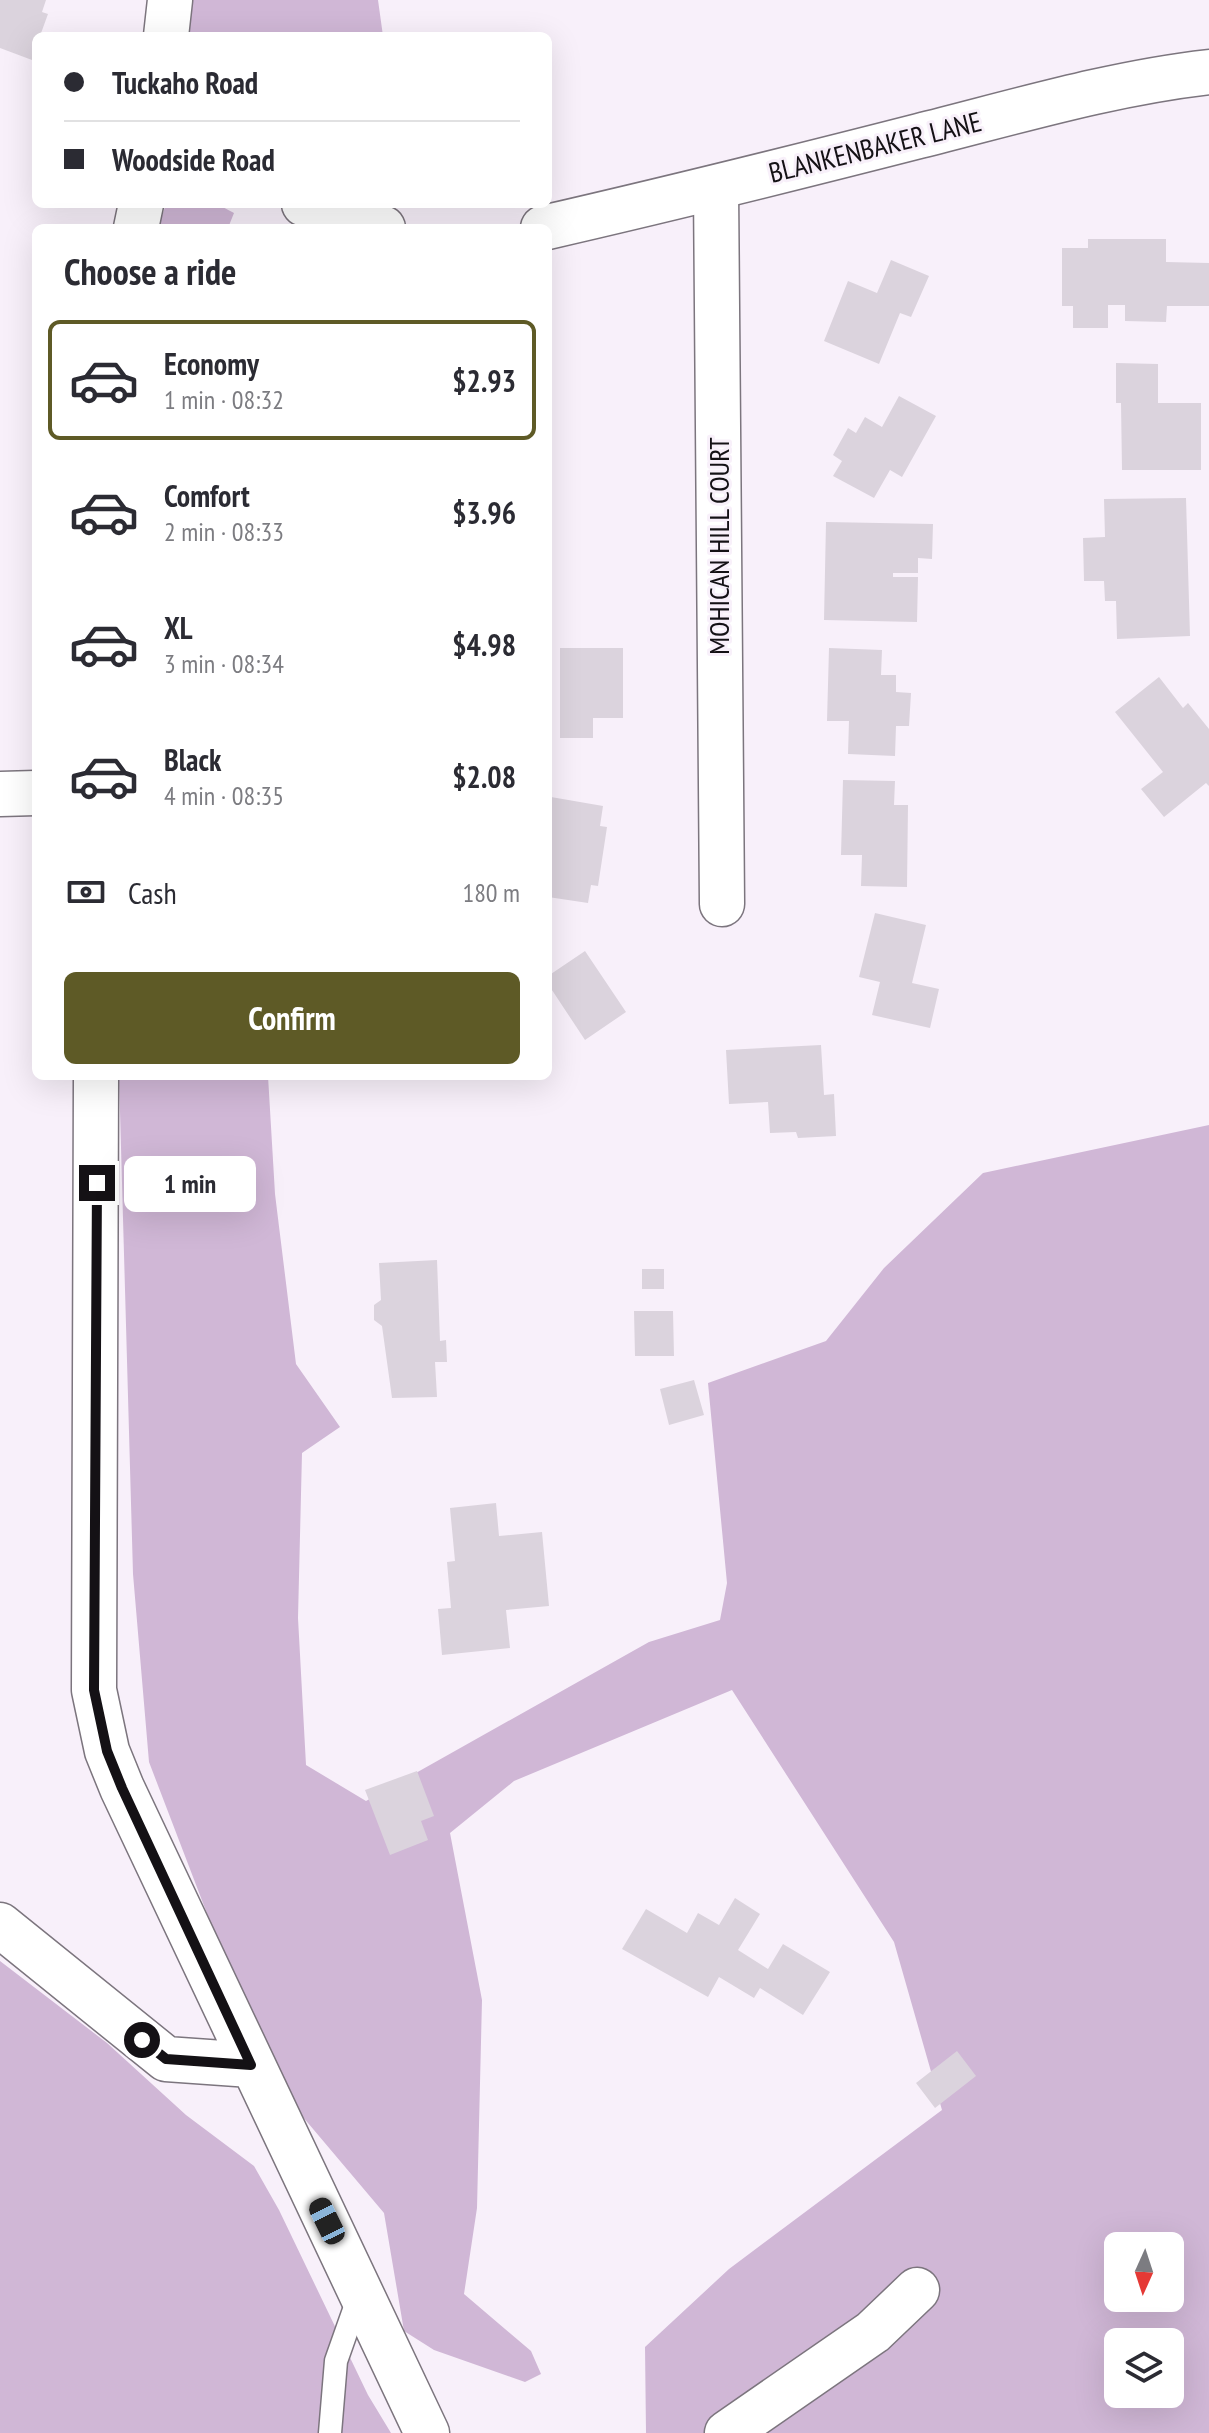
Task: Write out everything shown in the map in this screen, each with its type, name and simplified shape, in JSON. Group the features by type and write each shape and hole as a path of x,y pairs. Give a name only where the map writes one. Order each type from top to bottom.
{"street":[{"path":"166,32 170,0"},
{"name":"BLANKENBAKER LANE","path":"552,226 716,188 1050,103 1179,75 1209,72"},
{"name":"MOHICAN HILL COURT","path":"716,188 722,904"},
{"path":"317,208 370,224"},
{"path":"0,794 32,793"},
{"path":"96,1080 94,1690 99,1721 122,1788 427,2433"},
{"path":"0,1925 166,2059 251,2065"},
{"path":"727,2433 873,2332 917,2290"}],"lane":[{"path":"330,2433 336,2361 360,2292"}],"shaded area":[{"path":"193,0 378,0 382,32 189,32 187,19"},
{"path":"165,208 225,208 234,213 230,224 159,224"},
{"path":"119,1080 268,1080 275,1194 296,1364 340,1427 302,1453 298,1618 306,1765 366,1801 649,1642 720,1620 727,1583 708,1383 826,1341 884,1268 983,1173 1209,1125 1209,2433 646,2433 645,2347 729,2269 942,2110 894,1942 732,1690 514,1781 450,1833 482,2000 477,2208 464,2294 531,2351 541,2374 525,2382 434,2350 404,2331 384,2213 270,2078 149,1762 133,1574"},
{"path":"0,1961 107,2043 186,2115 254,2166 279,2210 368,2395 391,2433 0,2433"}],"building":[{"path":"0,0 46,0 42,12 48,14 41,32 32,32 32,60 0,48"},
{"path":"1088,239 1166,239 1166,262 1209,263 1209,306 1167,306 1166,322 1125,321 1125,305 1108,305 1108,328 1073,328 1073,306 1062,306 1062,248 1088,248"},
{"path":"891,260 929,276 911,317 900,313 879,364 824,341 848,281 877,293"},
{"path":"1116,363 1158,364 1158,403 1201,403 1201,470 1122,470 1121,403 1116,403"},
{"path":"899,396 936,416 902,477 890,470 874,498 833,476 842,461 833,455 848,428 856,433 865,417 882,427"},
{"path":"1186,498 1190,636 1117,639 1116,601 1105,601 1104,581 1084,581 1083,538 1105,537 1104,499"},
{"path":"826,522 933,524 932,559 918,558 918,573 893,573 893,577 918,577 917,622 824,620"},
{"path":"560,648 623,648 623,718 593,718 593,738 560,738"},
{"path":"829,648 882,650 881,675 896,675 896,692 911,693 909,726 896,726 895,756 848,754 849,721 827,721"},
{"path":"1159,677 1183,708 1188,703 1209,729 1209,786 1206,783 1164,817 1141,789 1163,772 1115,712"},
{"path":"843,780 895,781 894,805 908,805 907,887 861,886 862,855 841,855"},
{"path":"552,797 603,806 600,826 607,827 598,886 591,885 588,903 552,898"},
{"path":"875,913 926,925 912,983 939,989 930,1028 872,1015 880,982 859,977"},
{"path":"585,951 626,1012 585,1040 552,990 552,973"},
{"path":"821,1045 824,1095 834,1094 836,1136 798,1138 796,1132 770,1133 768,1102 729,1104 726,1050"},
{"path":"437,1260 440,1341 446,1340 447,1362 435,1362 437,1397 392,1398 382,1326 374,1320 374,1305 381,1300 379,1263"},
{"path":"642,1269 664,1269 664,1289 642,1289"},
{"path":"634,1311 673,1311 674,1356 635,1356"},
{"path":"694,1380 704,1415 669,1425 660,1389"},
{"path":"496,1503 499,1536 542,1532 549,1606 506,1610 510,1648 442,1655 438,1609 451,1608 447,1562 455,1561 450,1508"},
{"path":"417,1771 434,1816 421,1821 428,1840 390,1855 365,1790"},
{"path":"735,1898 760,1914 738,1950 768,1969 783,1944 830,1972 803,2015 760,1988 754,1998 719,1977 708,1997 622,1949 646,1909 687,1933 698,1913 719,1925"},
{"path":"957,2051 976,2076 935,2108 916,2083"}],"route":[{"path":"97,1183 94,1690 99,1721 122,1788 251,2065 166,2059 142,2040"}]}
